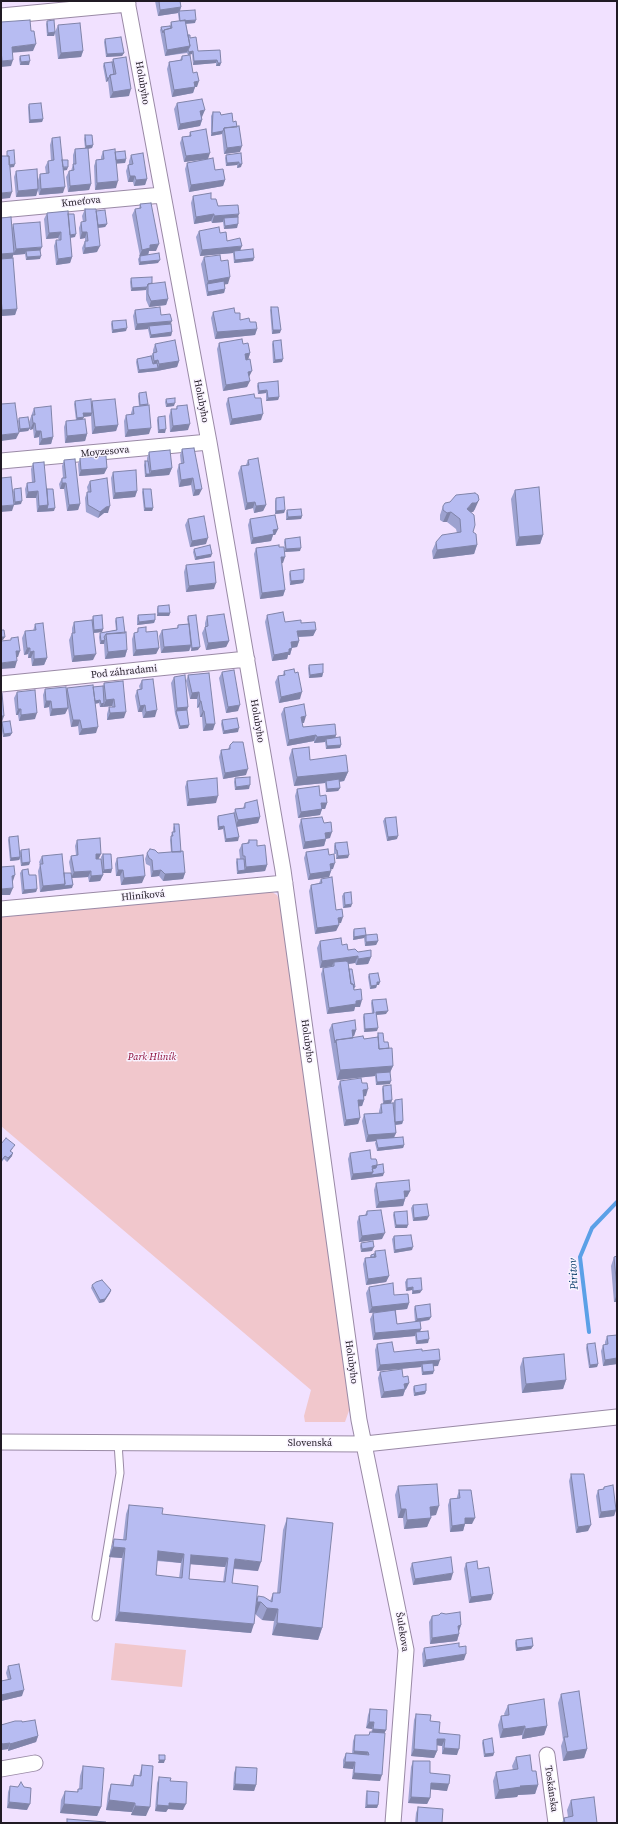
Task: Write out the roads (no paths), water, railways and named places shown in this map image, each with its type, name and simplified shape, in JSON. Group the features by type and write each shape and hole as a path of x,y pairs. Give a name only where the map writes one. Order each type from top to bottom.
{"street":[{"path":"1,16 128,2"},
{"name":"Holubyho","path":"128,2 247,659 285,883 359,1420 365,1444"},
{"name":"Kmeťova","path":"1,210 162,194"},
{"name":"Moyzesova","path":"1,461 208,442"},
{"name":"Pod záhradami","path":"1,684 247,659"},
{"name":"Hliníková","path":"1,909 285,883"},
{"name":"Slovenská","path":"1,1442 365,1444 617,1417"},
{"name":"Šulekova","path":"365,1444 406,1650 392,1823"},
{"name":"Toskánska","path":"547,1755 556,1823"},
{"path":"1,1769 35,1763"}],"lane":[{"path":"96,1617 120,1473 118,1443"}],"waterway":[{"name":"Piritov","path":"589,1332 580,1257 592,1228 617,1202"}],"park label":[{"name":"Park Hliník","path":"152,1057"}]}
